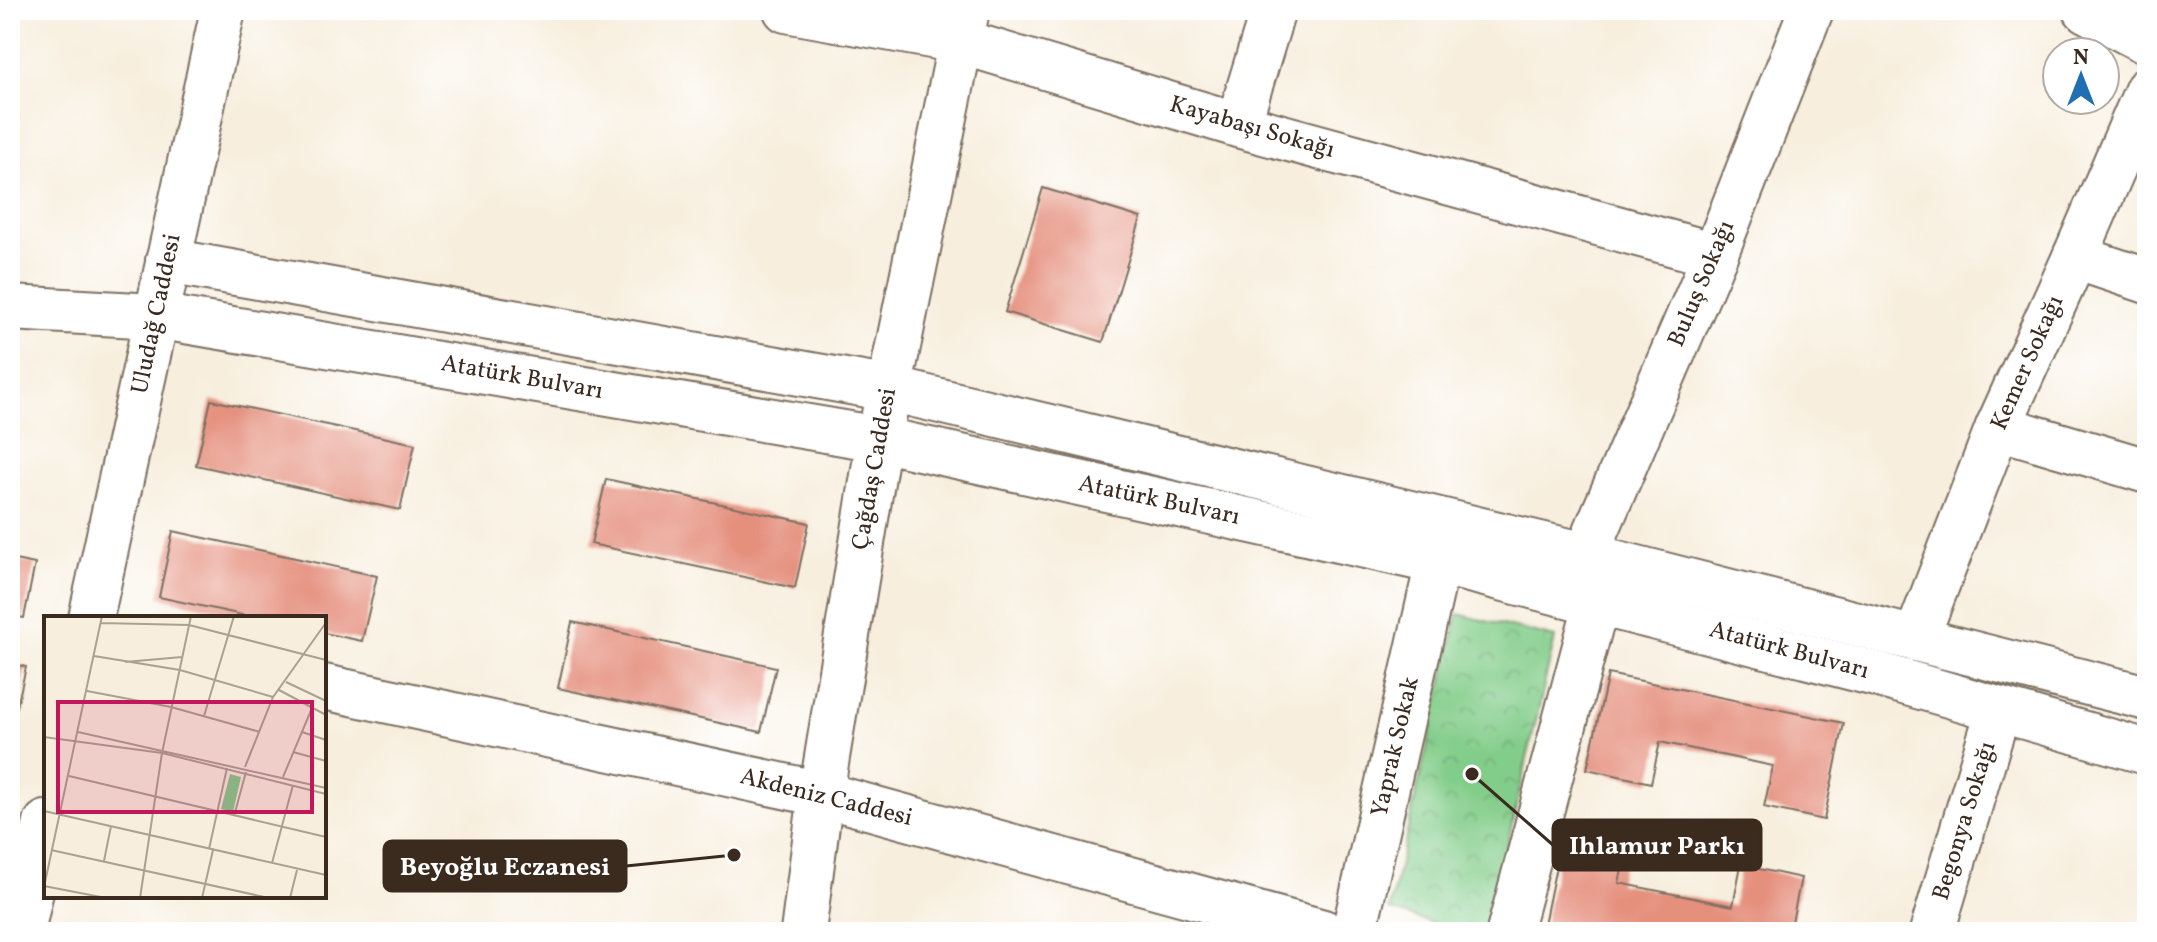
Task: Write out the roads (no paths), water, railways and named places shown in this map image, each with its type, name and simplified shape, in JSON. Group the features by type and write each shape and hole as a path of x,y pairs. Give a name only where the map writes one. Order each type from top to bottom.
{"street":[{"name":"Uludağ Caddesi","path":"91,616 223,10"},
{"name":"Kayabaşı Sokağı","path":"786,10 963,26 1238,125 1715,255"},
{"path":"1238,125 1273,10"},
{"name":"Buluş Sokağı","path":"1586,555 1715,255 1811,10"},
{"path":"2086,10 2147,42"},
{"name":"Çağdaş Caddesi","path":"803,932 821,794 879,439 963,26"},
{"name":"Kemer Sokağı","path":"1916,639 1998,427 2147,90"},
{"path":"2075,257 2147,281"},
{"path":"168,261 890,389 1586,555 2147,698"},
{"name":"Atatürk Bulvarı","path":"10,308 156,316 879,439 1438,562 1597,601 1876,674 2147,752"},
{"path":"1998,427 2147,471"},
{"name":"Yaprak Sokak","path":"1354,932 1438,562"},
{"path":"1509,932 1597,601"},
{"name":"Akdeniz Caddesi","path":"326,687 821,794 1323,932"},
{"name":"Begonya Sokağı","path":"1932,932 1998,711"},
{"path":"22,932 44,832"}],"place":[{"name":"Ihlamur Parkı","path":"1472,774"},
{"name":"Beyoğlu Eczanesi","path":"734,855"}]}
